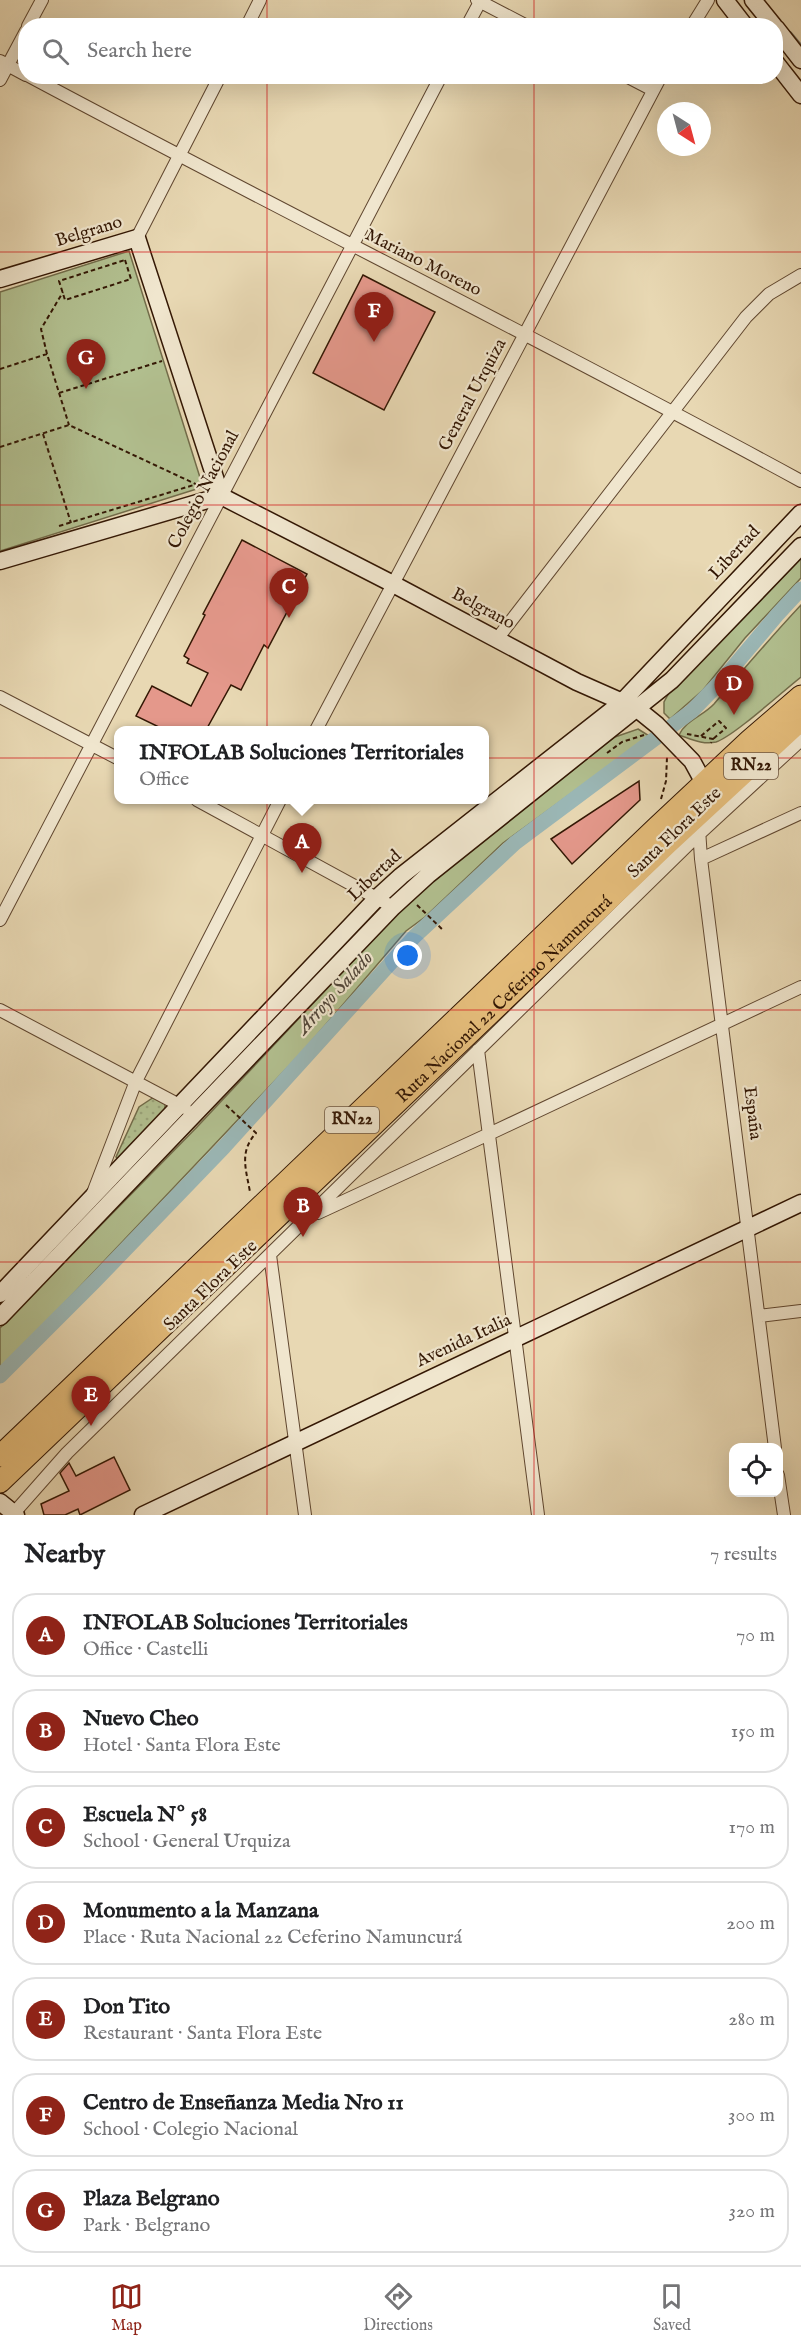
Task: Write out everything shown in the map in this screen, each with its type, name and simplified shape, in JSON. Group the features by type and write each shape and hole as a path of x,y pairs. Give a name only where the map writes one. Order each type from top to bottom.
{"highway":[{"name":"Ruta Nacional 22 Ceferino Namuncurá","path":"0,1456 704,783 801,696"},
{"name":"Ruta Nacional 22 Ceferino Namuncurá","path":"0,1482 801,720"}],"street":[{"path":"32,18 42,0"},
{"path":"251,18 260,0"},
{"path":"471,18 479,0 512,18"},
{"path":"697,18 708,0"},
{"path":"725,0 739,18"},
{"path":"753,0 768,18"},
{"path":"783,37 801,60"},
{"path":"0,80 4,63 18,43"},
{"name":"Mariano Moreno","path":"4,63 18,71"},
{"path":"783,72 801,95"},
{"name":"Mariano Moreno","path":"42,84 672,411 801,481"},
{"path":"137,238 216,84"},
{"name":"Colegio Nacional","path":"0,920 437,84"},
{"path":"641,84 652,90"},
{"name":"General Urquiza","path":"318,726 526,336 656,84"},
{"name":"Belgrano","path":"0,279 137,238 221,496 577,682 629,705 692,761 704,783"},
{"path":"497,639 746,317 769,294 801,275"},
{"path":"0,561 221,496"},
{"name":"Libertad","path":"0,1294 92,1197 188,1110 393,907 428,875 604,736 801,513"},
{"name":"Libertad","path":"0,1317 92,1221 378,897 401,876 629,705 672,680 801,546"},
{"path":"0,697 114,756"},
{"name":"Santa Flora Este","path":"15,1514 67,1453 698,835 801,741"},
{"name":"España","path":"704,783 705,795 698,835 774,1443"},
{"path":"205,804 262,833 393,907"},
{"path":"92,1221 92,1197 136,1080 278,804"},
{"path":"701,859 801,813"},
{"path":"308,1217 801,987"},
{"path":"0,1010 136,1080 188,1110"},
{"path":"478,1050 538,1515"},
{"name":"Avenida Italia","path":"143,1515 801,1203"},
{"path":"270,1255 305,1515"},
{"path":"759,1316 801,1311"},
{"path":"781,1497 784,1515"},
{"path":"0,1502 15,1514"}],"path":[{"path":"125,260 131,279 65,300 63,292 59,281 125,260"},
{"path":"63,292 41,329 69,425"},
{"path":"0,369 47,354"},
{"path":"59,393 175,357"},
{"path":"0,447 69,425 221,496"},
{"path":"43,434 71,523"},
{"path":"51,529 197,484"},
{"path":"699,738 719,720 726,728 713,738 711,743"},
{"path":"601,756 622,742 653,728"},
{"path":"660,803 673,742 713,738"},
{"path":"413,901 444,931"},
{"path":"222,1104 224,1102 256,1133 248,1142 243,1157 254,1213"}],"green space":[{"path":"129,251 203,487 0,551 0,292"},
{"path":"801,556 801,578 745,638 703,690 670,719 664,713 664,702 669,693"},
{"path":"801,605 801,677 746,722 716,742 702,742 679,735 690,722 714,704"},
{"path":"638,729 654,739 620,758 503,843 425,917 406,931 304,1050 0,1371 0,1328 197,1127 411,899 615,737"},
{"path":"154,1097 165,1102 165,1109 118,1160 116,1157 139,1107"}],"building":[{"path":"363,275 435,312 384,410 313,373"},
{"path":"242,540 307,574 268,648 264,645 241,690 231,685 208,726 157,726 136,716 152,686 191,706 208,673 187,663 189,659 184,656 205,615 203,614"},
{"path":"639,781 640,800 572,864 551,839"},
{"path":"114,1457 130,1490 80,1515 78,1509 65,1515 44,1515 41,1504 69,1491 60,1473 69,1463 76,1476"}],"waterway":[{"path":"790,33 801,46"},
{"name":"Arroyo Salado","path":"0,1376 224,1147 415,936 515,843 692,711 801,589"}],"place":[{"name":"Centro de Enseñanza Media Nro 11","path":"374,342"},
{"name":"Plaza Belgrano","path":"86,389"},
{"name":"Escuela Nº 58","path":"289,618"},
{"name":"Monumento a la Manzana","path":"734,715"},
{"name":"INFOLAB Soluciones Territoriales","path":"302,873"},
{"name":"Nuevo Cheo","path":"303,1237"},
{"name":"Don Tito","path":"91,1426"}]}
